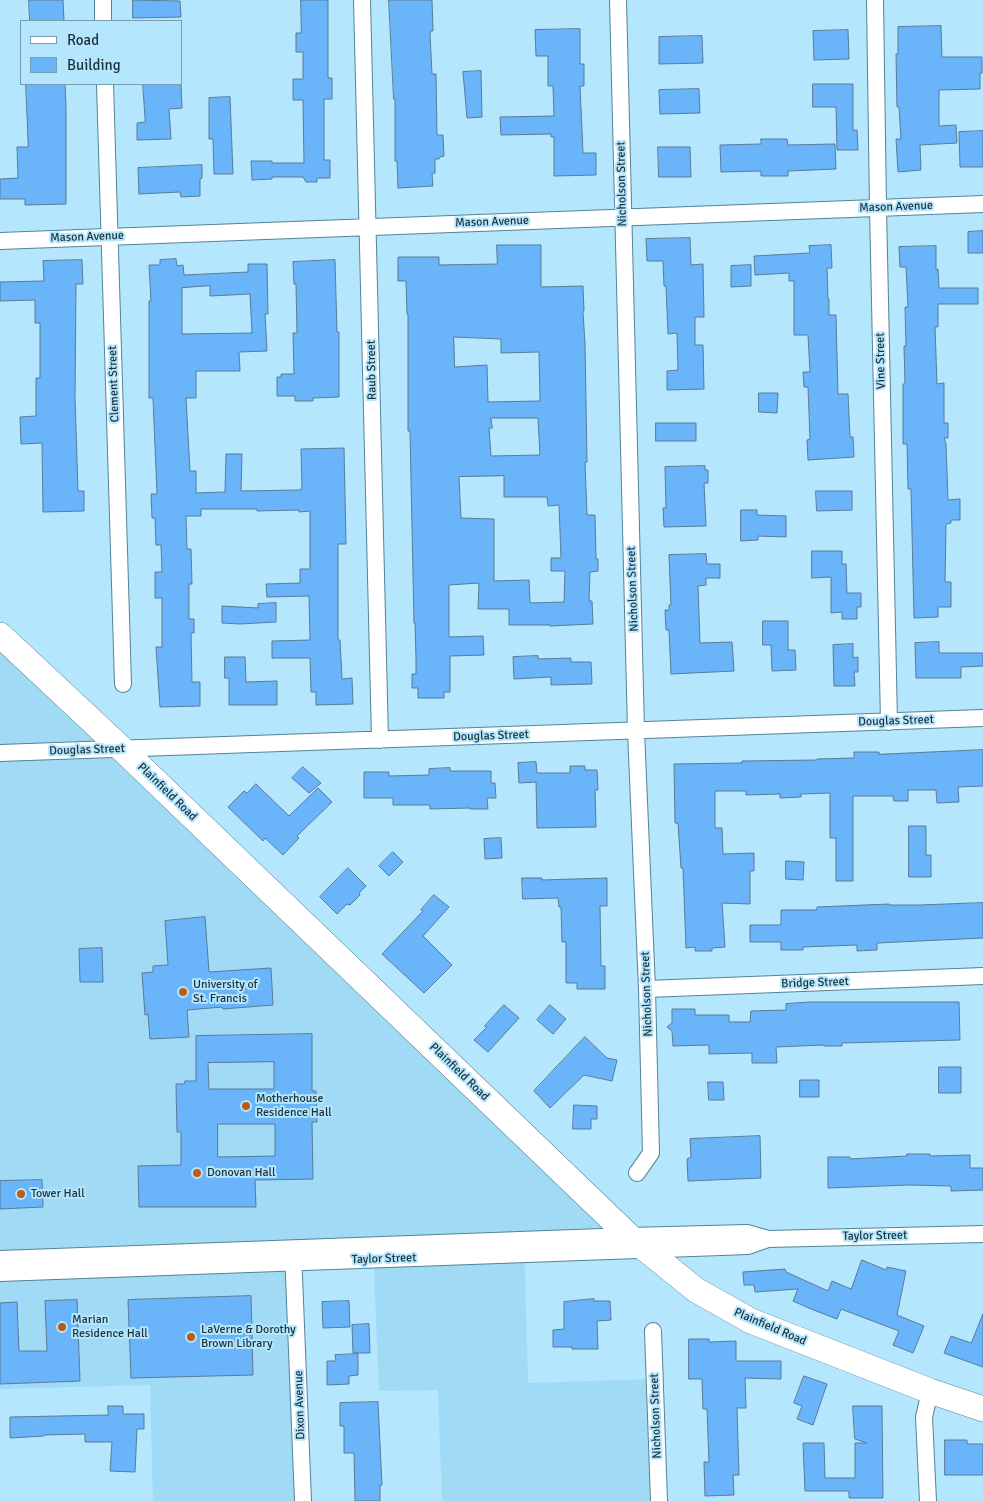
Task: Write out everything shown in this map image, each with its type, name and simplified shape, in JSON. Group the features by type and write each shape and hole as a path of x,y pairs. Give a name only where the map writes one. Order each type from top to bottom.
{"main road":[{"name":"Plainfield Road","path":"0,635 122,749 637,1243 696,1290 751,1321 983,1410"}],"street":[{"path":"103,0 104,20"},
{"name":"Raub Street","path":"362,0 380,740"},
{"name":"Nicholson Street","path":"618,0 636,731 647,989 651,1153 637,1173"},
{"name":"Vine Street","path":"875,0 889,722"},
{"name":"Clement Street","path":"105,85 123,684"},
{"name":"Mason Avenue","path":"0,241 983,204"},
{"name":"Douglas Street","path":"0,753 983,718"},
{"name":"Bridge Street","path":"647,989 983,976"},
{"name":"Taylor Street","path":"0,1259 494,1256 637,1243 748,1246 768,1239 983,1234"},
{"name":"Taylor Street","path":"0,1274 294,1256"},
{"name":"Dixon Avenue","path":"294,1256 303,1501"},
{"name":"Nicholson Street","path":"653,1331 659,1501"},
{"path":"928,1501 924,1417 930,1390"}],"shaded area":[{"name":"University of St. Francis","path":"0,644 620,1233 524,1237 528,1383 651,1379 657,1501 442,1501 438,1390 379,1391 373,1243 292,1246 300,1501 153,1501 150,1385 0,1389"}],"building":[{"path":"29,0 63,0 64,20 30,20"},
{"path":"133,0 180,1 181,17 133,18"},
{"path":"301,0 328,0 328,78 332,78 332,99 324,99 324,160 330,160 330,178 317,178 317,182 306,182 303,177 272,177 272,179 252,180 251,161 304,163 303,100 293,100 293,79 303,79 303,52 296,52 296,33 301,33"},
{"path":"389,0 432,0 433,31 430,34 432,74 436,74 437,135 443,135 444,156 435,159 435,173 432,174 433,186 398,188 397,161 395,161 395,99"},
{"path":"941,26 942,57 982,57 980,89 939,90 939,126 956,125 957,143 920,145 921,170 898,172 896,139 901,139 899,107 897,107 896,54 898,54 898,27"},
{"path":"580,29 580,64 584,64 584,86 580,86 583,153 596,153 596,175 554,176 554,137 551,137 551,134 501,135 500,117 554,116 553,86 548,86 548,56 536,56 535,30"},
{"path":"848,30 849,59 814,60 813,31"},
{"path":"702,36 703,63 659,64 659,37"},
{"path":"481,71 482,117 467,118 463,72"},
{"path":"813,84 853,84 853,130 857,130 858,150 837,150 836,107 813,107"},
{"path":"26,85 65,85 66,204 25,205 25,199 0,199 0,179 18,178 17,147 28,147"},
{"path":"143,85 181,85 182,108 169,109 171,139 137,140 137,123 145,122"},
{"path":"699,89 700,113 660,114 659,90"},
{"path":"230,97 233,174 214,174 213,139 209,139 209,98"},
{"path":"983,131 983,167 960,167 959,132"},
{"path":"761,139 787,139 788,145 835,144 836,169 788,171 788,176 761,176 761,171 721,172 720,145 761,144"},
{"path":"658,147 690,147 691,177 659,177"},
{"path":"202,165 200,196 181,197 180,192 139,194 138,168"},
{"path":"983,231 983,253 968,253 968,232"},
{"path":"690,238 691,265 703,264 704,317 695,317 695,345 703,345 704,389 667,390 667,371 678,370 677,333 668,334 663,261 647,261 646,239"},
{"path":"497,245 541,245 541,287 583,286 587,515 595,515 596,559 598,559 598,571 590,572 589,601 592,601 593,624 509,625 509,609 478,609 479,583 449,585 449,637 483,636 484,655 450,656 450,692 444,692 444,698 418,698 418,688 412,688 412,674 416,674 416,659 410,431 408,431 408,314 406,281 398,281 398,257 439,257 439,265 497,264","holes":["454,337 501,339 501,353 539,352 540,401 488,402 487,365 455,367","491,418 538,418 540,455 491,456 489,428 492,428","504,476 504,497 547,497 548,506 559,505 561,558 551,558 551,571 565,571 564,602 530,603 529,580 494,581 494,519 461,518 459,477"]},
{"path":"831,245 832,268 827,268 829,315 836,315 838,394 848,394 850,437 853,437 854,457 808,460 807,440 810,439 808,387 804,387 803,372 810,372 808,335 794,335 794,281 789,281 789,273 755,275 754,256 810,253 809,246"},
{"path":"936,246 936,270 938,269 939,288 978,288 978,304 938,304 938,327 935,327 937,384 944,383 944,423 948,423 948,438 944,438 946,444 948,500 960,499 960,520 951,520 951,523 946,524 945,582 951,582 951,607 938,607 938,617 914,618 911,489 908,489 907,444 903,444 904,346 906,346 905,307 908,307 906,267 900,267 899,247"},
{"path":"176,259 177,266 183,265 184,275 248,272 248,264 267,264 268,314 265,314 267,351 239,352 240,371 196,371 196,398 186,398 190,471 196,471 196,493 225,492 226,454 242,454 241,491 298,490 302,489 301,449 344,448 346,544 338,544 338,640 340,640 342,679 352,678 353,704 316,705 316,692 311,692 310,658 272,658 272,641 310,640 309,596 267,597 266,584 300,583 300,569 310,569 310,511 201,509 201,516 186,516 187,549 191,549 192,584 189,584 189,619 194,619 194,633 191,633 192,682 200,682 200,706 160,707 156,647 162,647 162,598 155,598 155,572 162,572 161,545 156,545 155,518 152,518 151,494 157,494 153,398 149,398 149,301 151,301 149,265 160,265 160,260","holes":["210,286 210,296 250,294 252,333 182,334 182,288"]},
{"path":"82,260 83,284 76,284 75,398 78,491 84,491 84,511 43,512 42,443 21,444 20,417 36,416 36,378 40,378 40,323 35,323 35,300 0,301 0,282 44,281 43,261"},
{"path":"335,260 337,332 339,332 339,397 313,398 313,401 295,401 295,396 277,396 277,377 281,377 281,374 294,374 293,333 297,333 296,284 294,284 293,262"},
{"path":"751,265 751,286 731,287 731,266"},
{"path":"759,393 778,393 777,413 759,412"},
{"path":"656,423 696,423 696,441 656,441"},
{"path":"705,466 705,470 708,470 708,483 704,483 706,526 664,527 663,508 666,508 665,467"},
{"path":"816,491 852,491 852,510 817,511"},
{"path":"741,510 757,510 757,515 786,516 786,537 758,536 758,540 741,541"},
{"path":"812,551 842,551 842,564 846,564 847,593 861,593 861,607 857,607 857,619 842,619 842,612 831,613 831,577 812,578"},
{"path":"706,554 707,564 720,564 720,578 706,578 706,585 698,586 700,643 732,642 734,671 671,674 669,630 666,630 665,610 669,610 669,605 671,605 669,555"},
{"path":"276,603 276,622 222,623 222,606 258,608 258,604"},
{"path":"763,621 788,621 788,650 795,650 796,670 772,671 771,645 763,645"},
{"path":"939,642 939,653 983,653 983,666 961,667 961,678 916,678 915,643"},
{"path":"853,644 853,658 858,657 858,672 854,672 855,686 834,686 833,645"},
{"path":"538,656 538,659 571,658 571,662 591,662 592,684 551,685 551,677 514,679 513,657"},
{"path":"225,657 245,657 246,682 277,681 277,705 229,705 229,678 225,678"},
{"path":"983,750 983,786 958,787 959,802 937,803 936,790 908,790 908,801 894,801 893,796 853,796 853,881 836,881 836,838 830,838 830,793 801,794 801,797 780,798 780,794 746,795 746,791 715,791 715,828 722,828 723,854 754,853 754,871 750,871 750,904 722,903 725,947 712,948 712,951 695,951 695,947 686,948 683,868 681,868 678,823 675,823 674,764 854,758 854,752 879,752 879,754"},
{"path":"536,762 537,773 570,773 570,766 585,766 585,770 597,770 598,790 595,790 596,827 537,828 536,782 519,783 518,763"},
{"path":"303,767 321,783 309,793 292,778"},
{"path":"450,768 450,771 491,771 491,783 495,783 496,798 487,798 488,809 430,809 430,805 393,805 393,798 364,798 364,772 389,772 389,776 429,775 429,769"},
{"path":"256,784 289,816 318,788 332,802 297,836 299,838 283,855 265,838 263,841 228,807 244,791 247,793"},
{"path":"909,826 926,826 926,855 931,855 931,877 909,877"},
{"path":"501,838 502,858 485,859 484,839"},
{"path":"393,852 403,862 389,876 379,866"},
{"path":"786,861 804,862 803,880 786,879"},
{"path":"348,868 366,886 350,905 347,904 337,914 320,897"},
{"path":"522,878 542,878 542,880 607,878 607,906 600,906 601,966 605,966 605,989 577,989 577,983 566,983 566,942 562,942 561,907 559,907 558,898 523,899"},
{"path":"434,895 449,907 423,936 452,965 424,993 382,954 423,911 421,910"},
{"path":"983,903 983,938 877,943 877,950 857,951 857,945 803,947 803,950 781,950 781,942 750,942 750,925 781,925 781,910 817,910 817,907 889,904"},
{"path":"205,917 209,972 271,968 273,1005 187,1010 189,1037 150,1039 148,1014 145,1015 142,973 153,972 153,966 168,965 165,921"},
{"path":"102,948 103,982 80,982 79,949"},
{"path":"810,1002 959,1002 960,1040 842,1043 842,1046 776,1047 777,1063 752,1063 752,1053 709,1054 709,1045 673,1046 672,1031 667,1027 672,1023 672,1009 695,1009 695,1015 729,1015 729,1022 750,1022 751,1011 786,1010 786,1004"},
{"path":"504,1005 519,1018 488,1052 474,1040"},
{"path":"550,1005 566,1019 553,1034 537,1020"},
{"name":"Motherhouse Residence Hall","path":"312,1034 312,1091 316,1091 317,1122 312,1122 313,1179 255,1180 256,1207 139,1207 138,1166 181,1165 181,1132 177,1132 176,1084 184,1084 185,1081 196,1081 196,1036","holes":["274,1062 274,1089 209,1089 208,1063","218,1124 275,1124 275,1156 218,1157"]},
{"path":"585,1037 607,1058 617,1060 612,1081 584,1075 550,1108 534,1091"},
{"path":"939,1067 961,1067 961,1093 939,1093"},
{"path":"800,1080 819,1080 819,1097 800,1097"},
{"path":"708,1082 723,1082 724,1100 709,1100"},
{"path":"574,1105 597,1106 597,1119 591,1119 591,1129 573,1129"},
{"path":"760,1136 761,1178 688,1181 687,1159 691,1157 690,1139"},
{"path":"907,1154 930,1154 930,1156 970,1155 970,1168 983,1168 983,1190 951,1191 951,1186 909,1185 828,1188 828,1157 850,1157 850,1159 907,1156"},
{"name":"Tower Hall","path":"42,1180 43,1207 0,1209 0,1181"},
{"path":"862,1260 886,1270 887,1267 906,1271 897,1315 924,1326 913,1353 893,1345 899,1331 841,1309 837,1319 793,1301 798,1289 755,1292 754,1285 744,1285 743,1272 785,1269 786,1272 828,1291 832,1281 851,1289"},
{"name":"LaVerne & Dorothy Brown Library","path":"251,1296 253,1375 131,1378 128,1300"},
{"path":"594,1299 594,1301 610,1301 611,1320 597,1321 598,1349 553,1347 553,1330 564,1329 564,1302"},
{"name":"Marian Residence Hall","path":"77,1300 80,1381 0,1384 0,1303 17,1302 19,1351 47,1351 45,1301"},
{"path":"349,1301 350,1327 323,1328 322,1302"},
{"path":"983,1314 983,1367 944,1353 951,1336 971,1343"},
{"path":"369,1324 370,1353 353,1353 352,1325"},
{"path":"689,1339 709,1339 709,1342 736,1341 736,1361 781,1361 781,1379 745,1378 746,1408 737,1408 739,1475 733,1475 734,1495 705,1496 704,1462 709,1462 707,1409 703,1409 702,1379 689,1379"},
{"path":"358,1354 358,1375 349,1376 349,1384 327,1385 327,1361 336,1361 335,1355"},
{"path":"804,1376 827,1384 813,1425 797,1419 802,1406 794,1403"},
{"path":"378,1402 382,1485 380,1485 380,1501 355,1501 354,1453 344,1453 344,1426 340,1426 340,1403"},
{"path":"108,1406 123,1406 123,1414 144,1414 144,1429 137,1429 135,1472 110,1471 112,1442 85,1442 85,1434 10,1438 10,1417 108,1415"},
{"path":"853,1406 882,1406 883,1498 849,1498 849,1491 805,1491 803,1443 824,1443 825,1478 855,1478 855,1443 867,1443 855,1439"},
{"path":"945,1440 967,1440 967,1444 983,1444 983,1475 945,1475"}],"place":[{"name":"University of St. Francis","path":"183,992"},
{"name":"Motherhouse Residence Hall","path":"246,1106"},
{"name":"Donovan Hall","path":"197,1173"},
{"name":"Tower Hall","path":"21,1194"},
{"name":"Marian Residence Hall","path":"62,1327"},
{"name":"LaVerne & Dorothy Brown Library","path":"191,1337"}]}
